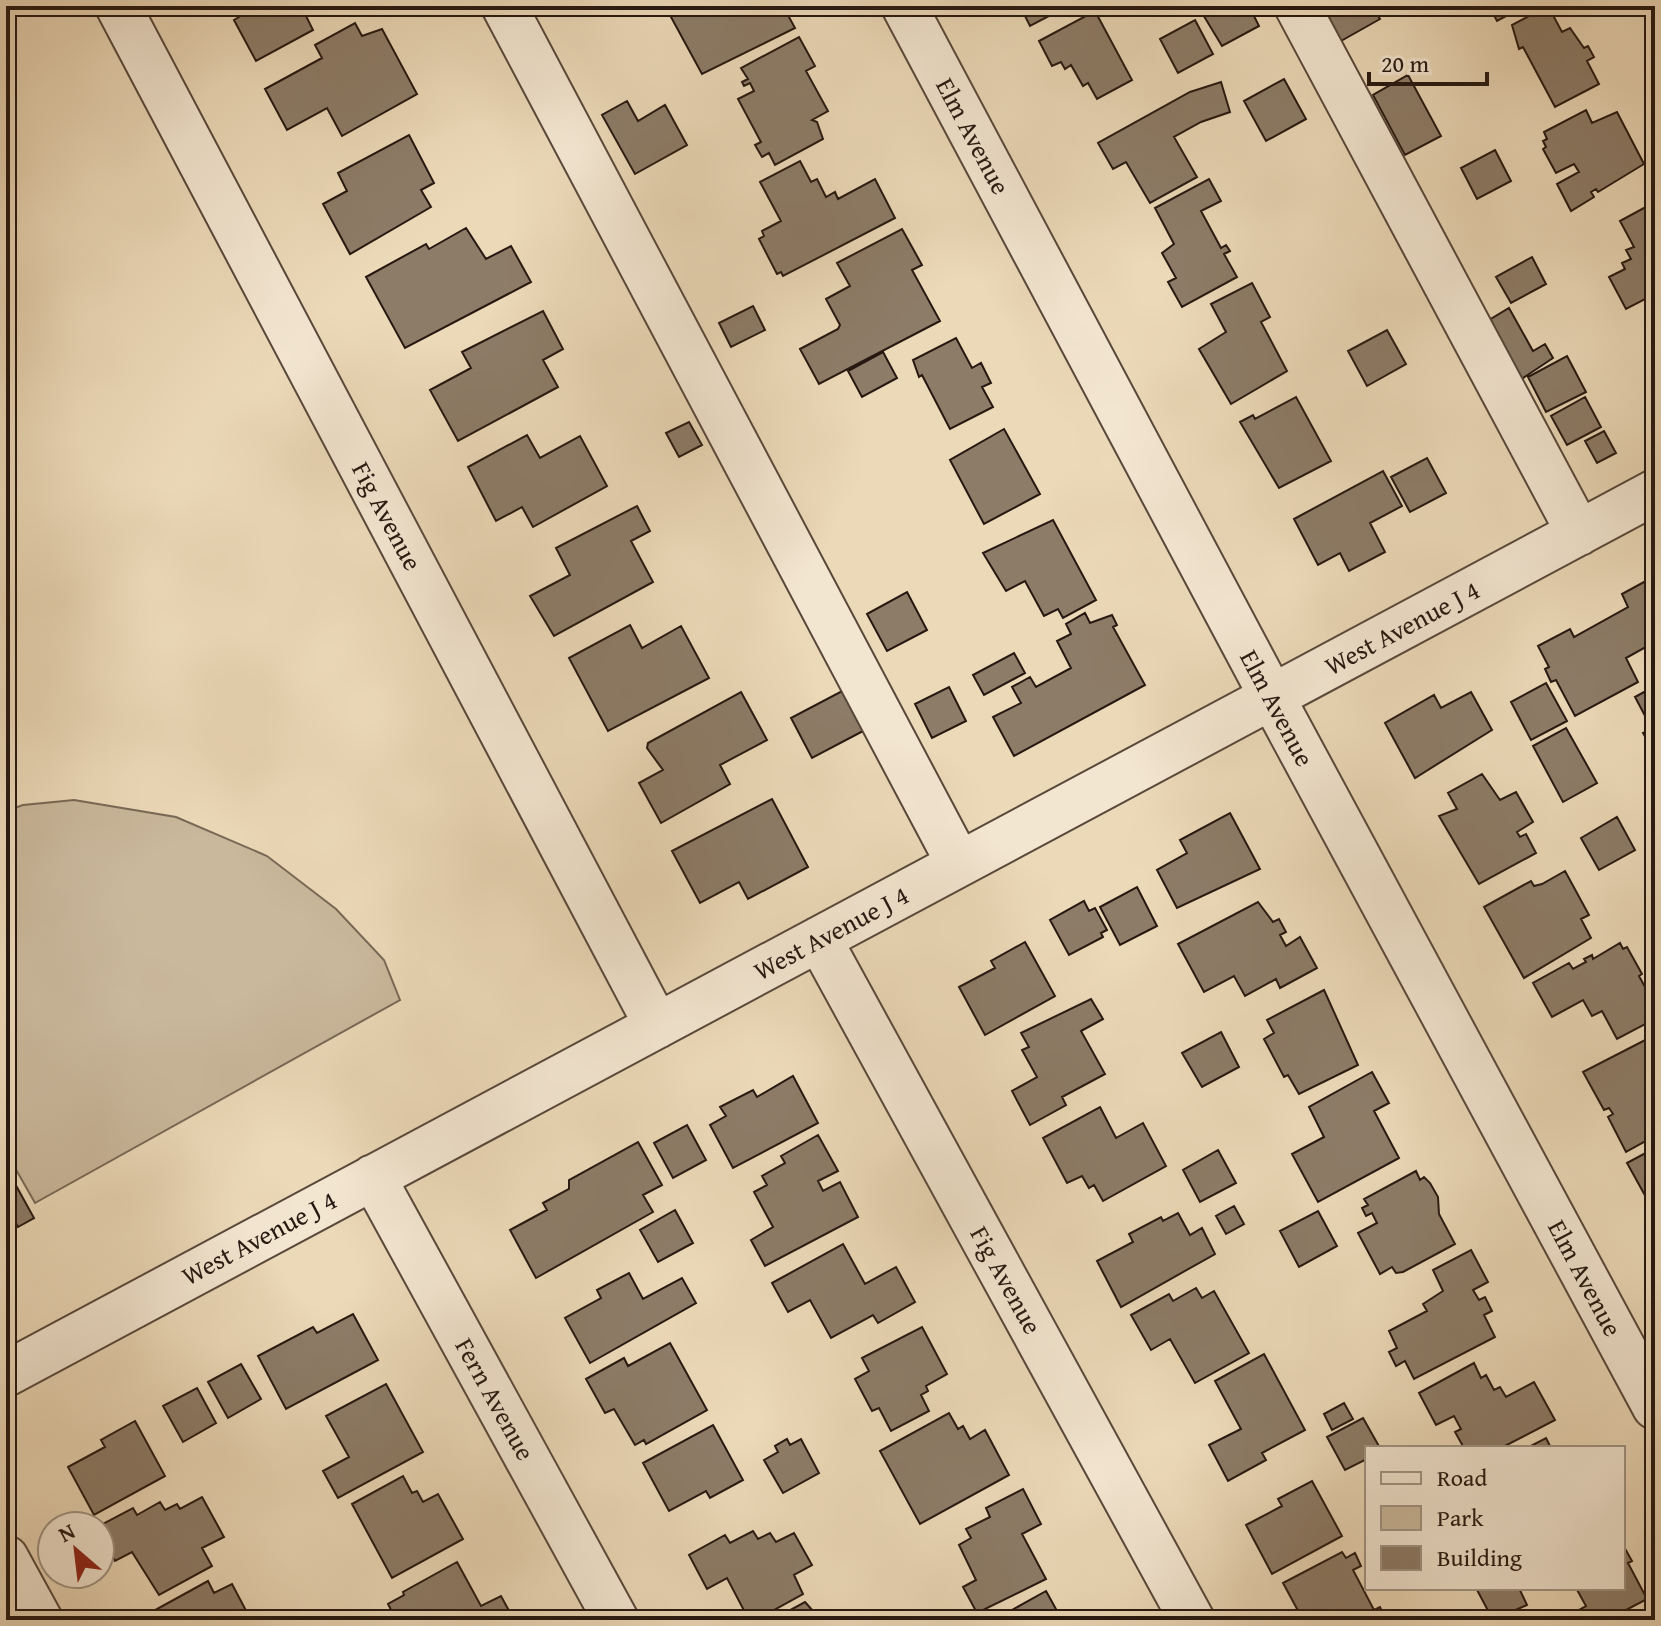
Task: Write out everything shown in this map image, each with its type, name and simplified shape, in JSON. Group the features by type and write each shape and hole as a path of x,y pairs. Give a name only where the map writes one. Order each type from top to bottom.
{"street":[{"name":"Fig Avenue","path":"118,6 657,1026"},
{"path":"504,6 959,864"},
{"name":"Elm Avenue","path":"904,6 1655,1407"},
{"path":"1297,6 1579,533"},
{"name":"West Avenue J 4","path":"6,1374 1655,492"},
{"name":"Fig Avenue","path":"819,939 1192,1620"},
{"name":"Fern Avenue","path":"373,1177 616,1620"},
{"path":"6,1558 40,1620"}],"green space":[{"path":"74,800 176,817 267,856 336,909 384,960 400,1000 35,1203 6,1152 6,811 23,805"}],"building":[{"path":"257,6 310,6 303,10 313,30 256,61 234,20"},
{"path":"665,6 783,6 795,28 702,74"},
{"path":"1020,6 1068,6 1030,26"},
{"path":"1249,6 1259,26 1222,46 1199,8"},
{"path":"1322,6 1372,6 1380,19 1341,41"},
{"path":"1489,6 1525,6 1497,21"},
{"path":"1548,6 1562,32 1570,28 1584,48 1588,46 1594,57 1587,61 1599,84 1555,107 1523,47 1519,49 1512,25"},
{"path":"1095,11 1132,80 1097,99 1088,83 1083,86 1071,65 1065,69 1061,62 1052,66 1039,41"},
{"path":"1195,20 1213,54 1178,73 1160,39"},
{"path":"355,23 362,36 382,29 417,94 342,136 327,108 287,130 265,89 322,58 315,45"},
{"path":"799,37 815,66 806,71 828,111 812,120 817,122 823,139 775,165 769,153 762,157 755,145 761,142 738,99 754,91 750,83 744,86 742,82 748,79 741,68"},
{"path":"1408,75 1441,136 1405,155 1373,95"},
{"path":"1284,79 1306,119 1266,141 1244,101"},
{"path":"1221,82 1230,112 1201,122 1174,137 1197,177 1150,203 1126,162 1113,169 1098,143 1190,92"},
{"path":"627,101 638,121 665,105 687,145 635,174 602,115"},
{"path":"1586,110 1592,123 1617,112 1644,164 1598,192 1596,189 1591,192 1594,197 1571,211 1557,184 1579,172 1574,164 1556,173 1543,149 1546,147 1543,141 1547,139 1544,132"},
{"path":"409,135 434,183 421,190 431,207 350,254 323,204 347,191 338,173"},
{"path":"1495,150 1511,181 1477,199 1461,168"},
{"path":"800,161 811,182 817,179 826,197 835,192 838,199 875,179 895,218 783,276 781,272 777,274 759,239 764,236 762,231 781,221 760,182"},
{"path":"1209,179 1221,201 1201,211 1221,248 1226,245 1230,251 1224,254 1237,277 1182,307 1168,282 1176,278 1162,253 1174,244 1155,208"},
{"path":"1655,202 1655,294 1626,309 1609,277 1625,269 1622,263 1631,259 1626,250 1634,247 1620,221"},
{"path":"466,228 486,259 511,246 531,282 405,348 366,277 426,244 429,249"},
{"path":"902,229 922,265 912,270 940,321 819,384 800,349 838,329 840,325 826,299 850,286 837,263"},
{"path":"1532,257 1546,284 1511,303 1496,277"},
{"path":"1252,283 1270,317 1261,322 1287,371 1231,404 1199,349 1226,332 1211,304"},
{"path":"753,306 765,330 731,347 719,323"},
{"path":"1509,308 1533,351 1545,344 1553,358 1517,382 1484,323"},
{"path":"543,311 563,349 543,360 558,387 458,441 430,390 471,368 462,352"},
{"path":"1387,330 1406,364 1367,386 1348,351"},
{"path":"956,338 972,368 981,363 991,383 982,387 993,407 950,429 922,375 919,377 913,360"},
{"path":"883,352 897,378 862,397 848,371"},
{"path":"1567,356 1586,392 1546,412 1528,377"},
{"path":"1296,397 1331,461 1279,488 1240,422 1253,415 1255,419"},
{"path":"1585,397 1601,427 1567,445 1551,416"},
{"path":"689,422 702,445 679,457 666,433"},
{"path":"1004,429 1040,494 984,524 950,460"},
{"path":"1604,431 1616,453 1597,463 1585,441"},
{"path":"527,435 540,458 580,436 607,486 533,527 522,507 496,521 468,467"},
{"path":"1427,458 1446,493 1410,512 1391,477"},
{"path":"1383,471 1402,506 1370,523 1385,552 1349,571 1340,553 1318,565 1294,519"},
{"path":"637,506 650,531 631,541 653,582 554,636 530,596 570,575 556,548"},
{"path":"1053,520 1096,600 1063,618 1058,609 1044,616 1025,581 1006,591 983,553"},
{"path":"1655,576 1655,642 1626,658 1638,682 1575,716 1556,680 1551,682 1545,669 1549,667 1538,646 1570,629 1574,637 1628,607 1622,594"},
{"path":"907,592 927,630 887,651 867,614"},
{"path":"1085,613 1090,623 1112,615 1117,625 1113,627 1145,685 1014,756 993,717 1021,703 1012,687 1030,677 1036,687 1071,668 1057,641 1071,634 1066,624"},
{"path":"630,625 642,648 681,626 709,678 608,731 569,658"},
{"path":"1014,653 1025,673 984,695 973,675"},
{"path":"1546,683 1567,721 1531,740 1511,702"},
{"path":"1655,686 1655,754 1643,733 1652,729 1635,697"},
{"path":"949,687 966,721 932,738 915,704"},
{"path":"844,690 865,730 812,758 791,718"},
{"path":"741,692 767,740 720,765 730,784 661,823 639,783 663,770 647,748 648,743"},
{"path":"1471,692 1492,730 1415,778 1385,723 1434,695 1441,708"},
{"path":"1566,728 1597,783 1563,802 1533,746"},
{"path":"1482,774 1500,800 1516,792 1533,822 1517,832 1520,837 1526,834 1536,853 1479,884 1439,816 1457,809 1448,793"},
{"path":"772,799 808,867 748,899 739,882 700,903 672,851"},
{"path":"1230,813 1260,869 1177,908 1157,870 1187,853 1180,840"},
{"path":"1617,817 1635,850 1599,870 1581,838"},
{"path":"1565,871 1589,915 1581,919 1591,938 1524,978 1484,907 1531,881 1534,886 1542,884"},
{"path":"1137,887 1157,926 1120,945 1100,907"},
{"path":"1084,901 1089,911 1095,908 1107,930 1101,933 1103,937 1069,955 1050,920"},
{"path":"1258,902 1273,922 1279,919 1286,932 1280,935 1286,946 1300,937 1317,968 1280,988 1276,979 1245,996 1234,976 1204,992 1178,944"},
{"path":"1025,942 1055,996 985,1035 959,987 995,968 991,961"},
{"path":"1620,943 1623,949 1627,947 1642,974 1639,976 1655,1005 1655,1019 1617,1039 1602,1011 1592,1016 1583,1000 1552,1017 1533,983 1569,963 1573,969 1586,962 1584,959 1592,955 1593,959"},
{"path":"1324,990 1358,1065 1299,1094 1288,1075 1284,1077 1264,1039 1274,1033 1267,1020"},
{"path":"1091,999 1103,1019 1081,1031 1105,1074 1062,1097 1066,1105 1030,1125 1012,1091 1037,1077 1022,1050 1029,1047 1021,1033"},
{"path":"1221,1032 1239,1067 1202,1087 1182,1053"},
{"path":"1655,1035 1655,1136 1626,1152 1608,1117 1613,1114 1609,1108 1604,1110 1583,1072"},
{"path":"1372,1072 1389,1103 1374,1111 1399,1158 1318,1202 1292,1154 1324,1137 1309,1107"},
{"path":"793,1076 818,1123 733,1168 710,1125 726,1116 720,1107 753,1090 757,1097"},
{"path":"1100,1107 1116,1138 1143,1123 1166,1166 1103,1201 1094,1185 1089,1188 1082,1176 1067,1183 1043,1138"},
{"path":"687,1125 706,1160 673,1178 654,1143"},
{"path":"818,1135 838,1171 818,1181 823,1191 840,1182 858,1217 765,1266 751,1240 773,1227 754,1192 767,1185 762,1176 785,1163 781,1156"},
{"path":"638,1142 662,1185 643,1195 653,1212 536,1278 510,1230 547,1210 543,1203 569,1189 569,1180"},
{"path":"1655,1148 1655,1194 1647,1199 1627,1163"},
{"path":"1218,1150 1236,1183 1200,1202 1183,1170"},
{"path":"8,1171 34,1218 18,1227 6,1205"},
{"path":"1416,1171 1420,1180 1424,1177 1430,1183 1438,1197 1439,1214 1455,1244 1403,1272 1396,1273 1392,1267 1380,1274 1358,1233 1377,1223 1372,1213 1366,1216 1362,1208 1368,1205 1364,1199"},
{"path":"1234,1206 1244,1224 1226,1234 1216,1216"},
{"path":"675,1210 693,1243 658,1262 640,1230"},
{"path":"1318,1211 1337,1246 1299,1267 1280,1231"},
{"path":"1178,1213 1190,1235 1202,1228 1215,1254 1121,1307 1097,1261 1133,1242 1129,1234 1161,1217 1163,1221"},
{"path":"843,1244 865,1284 896,1267 915,1302 878,1323 873,1315 831,1338 810,1300 788,1312 772,1283"},
{"path":"1471,1250 1488,1282 1473,1290 1479,1300 1485,1297 1492,1311 1484,1315 1495,1337 1414,1379 1405,1361 1396,1366 1389,1352 1397,1348 1389,1331 1427,1311 1423,1304 1443,1291 1433,1270"},
{"path":"629,1273 643,1299 682,1278 696,1303 590,1363 565,1318 601,1298 597,1290"},
{"path":"1196,1288 1202,1298 1214,1291 1249,1353 1195,1383 1170,1339 1151,1350 1131,1315 1169,1294 1173,1301"},
{"path":"353,1314 378,1360 286,1409 258,1356 313,1327 317,1333"},
{"path":"922,1327 947,1374 926,1386 928,1391 921,1395 929,1411 891,1431 879,1408 872,1411 855,1379 869,1371 862,1358"},
{"path":"670,1343 707,1410 646,1444 644,1440 635,1445 614,1409 605,1413 586,1379 624,1358 628,1366"},
{"path":"1264,1354 1305,1430 1262,1453 1266,1460 1228,1481 1209,1445 1241,1429 1215,1381"},
{"path":"1474,1363 1481,1378 1486,1375 1494,1390 1500,1387 1506,1397 1534,1382 1555,1420 1505,1446 1463,1446 1455,1432 1461,1429 1454,1416 1436,1425 1419,1393"},
{"path":"241,1364 261,1399 228,1418 208,1382"},
{"path":"386,1384 423,1452 338,1498 323,1471 349,1457 326,1416"},
{"path":"197,1388 216,1423 183,1442 163,1406"},
{"path":"1344,1403 1353,1419 1332,1430 1324,1414"},
{"path":"949,1413 958,1429 963,1426 970,1439 985,1430 1009,1475 920,1524 880,1451"},
{"path":"1363,1418 1379,1446 1365,1446 1365,1460 1345,1470 1327,1437"},
{"path":"135,1421 165,1476 103,1510 91,1510 68,1467 105,1447 101,1440"},
{"path":"713,1425 743,1480 710,1498 706,1491 669,1511 643,1463"},
{"path":"1546,1438 1550,1446 1531,1446"},
{"path":"787,1439 790,1445 801,1439 819,1473 783,1493 764,1460 778,1452 775,1446"},
{"path":"403,1476 412,1493 417,1491 423,1502 438,1494 463,1539 392,1578 352,1504"},
{"path":"1312,1481 1342,1536 1272,1574 1246,1525 1282,1506 1278,1499"},
{"path":"1023,1489 1041,1524 1022,1534 1046,1579 977,1613 963,1587 976,1580 959,1545 971,1538 966,1529 990,1517 986,1508"},
{"path":"202,1497 224,1537 202,1548 212,1566 159,1595 132,1552 116,1560 116,1517 133,1508 137,1515 160,1502 165,1510 177,1504 180,1509"},
{"path":"753,1531 758,1539 770,1533 776,1542 794,1533 812,1565 794,1575 803,1594 756,1620 749,1620 727,1578 707,1589 689,1555 725,1535 730,1543"},
{"path":"1625,1549 1632,1561 1628,1563 1647,1599 1607,1620 1584,1620 1579,1610 1586,1606 1577,1590 1625,1590"},
{"path":"1342,1552 1346,1558 1355,1553 1361,1566 1353,1570 1374,1610 1380,1607 1386,1620 1303,1620 1283,1583"},
{"path":"457,1562 481,1606 501,1596 514,1620 396,1620 388,1604 404,1595 403,1592"},
{"path":"208,1581 214,1593 232,1584 251,1620 151,1620 148,1614"},
{"path":"1477,1590 1520,1590 1527,1605 1493,1620"},
{"path":"1046,1591 1062,1620 994,1620"},
{"path":"805,1602 821,1620 772,1620"}]}
